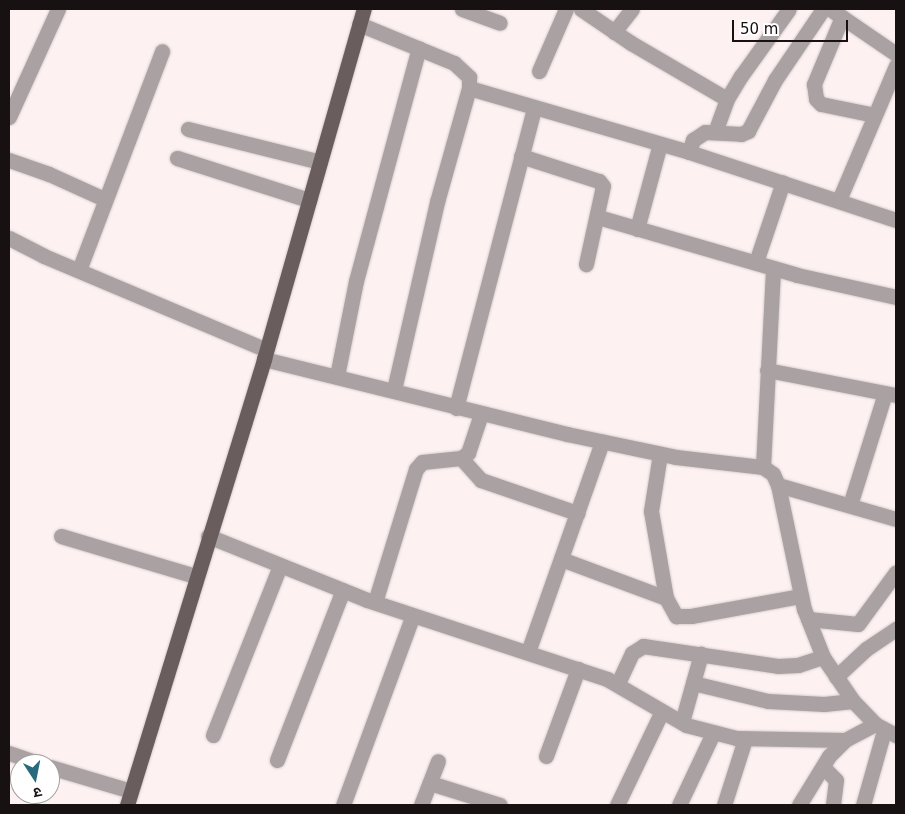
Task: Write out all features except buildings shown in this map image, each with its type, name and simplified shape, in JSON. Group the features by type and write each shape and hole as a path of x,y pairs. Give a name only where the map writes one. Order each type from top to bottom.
{"main road":[{"path":"129,798 195,576 265,354 364,9"}],"street":[{"path":"9,117 58,9"},
{"path":"462,9 500,22"},
{"path":"539,70 566,9"},
{"path":"581,9 614,32 727,100"},
{"path":"614,32 632,9"},
{"path":"716,132 727,100 790,9 812,25"},
{"path":"689,152 697,135 716,132 741,134 748,131 775,80 823,9"},
{"path":"874,116 821,104 816,99 814,84 836,13 896,54"},
{"path":"360,24 419,48 464,70 469,77 469,88 437,202 394,390"},
{"path":"337,376 356,281 419,48"},
{"path":"79,270 104,199 162,51"},
{"path":"839,200 896,66"},
{"path":"469,88 689,152 896,220"},
{"path":"456,408 534,108"},
{"path":"188,129 320,162"},
{"path":"638,229 660,144"},
{"path":"521,156 599,180 604,192 586,264"},
{"path":"177,158 309,200"},
{"path":"9,160 49,174 104,199"},
{"path":"756,262 783,182"},
{"path":"598,218 773,268 896,297"},
{"path":"9,238 265,354 337,376 456,408 602,442 660,454 763,467 773,474 778,485 801,596 823,657 853,700 885,730"},
{"path":"763,467 773,268"},
{"path":"767,370 891,394 850,505"},
{"path":"375,602 416,469 422,462 461,458 468,453 481,414"},
{"path":"528,652 602,442"},
{"path":"660,454 652,511 666,598 676,616 683,617 801,596"},
{"path":"461,458 481,480 577,513"},
{"path":"778,485 896,520"},
{"path":"61,536 195,576"},
{"path":"208,536 375,602 618,683 662,712 682,722 713,733 745,739 845,740 885,730"},
{"path":"561,559 666,598"},
{"path":"213,735 280,566"},
{"path":"808,619 858,624 896,572"},
{"path":"277,760 342,590"},
{"path":"343,805 413,615"},
{"path":"836,677 866,649 896,629"},
{"path":"618,683 636,648 644,646 778,666 804,664 823,657"},
{"path":"682,722 702,654"},
{"path":"546,756 578,669"},
{"path":"693,683 768,701 824,704 853,700"},
{"path":"617,805 662,712"},
{"path":"863,805 865,788 885,730"},
{"path":"679,805 713,733"},
{"path":"724,805 745,739"},
{"path":"799,805 822,766 845,740"},
{"path":"421,805 438,761"},
{"path":"822,766 836,780 833,805"},
{"path":"60,771 129,798"},
{"path":"430,783 500,805"}]}
